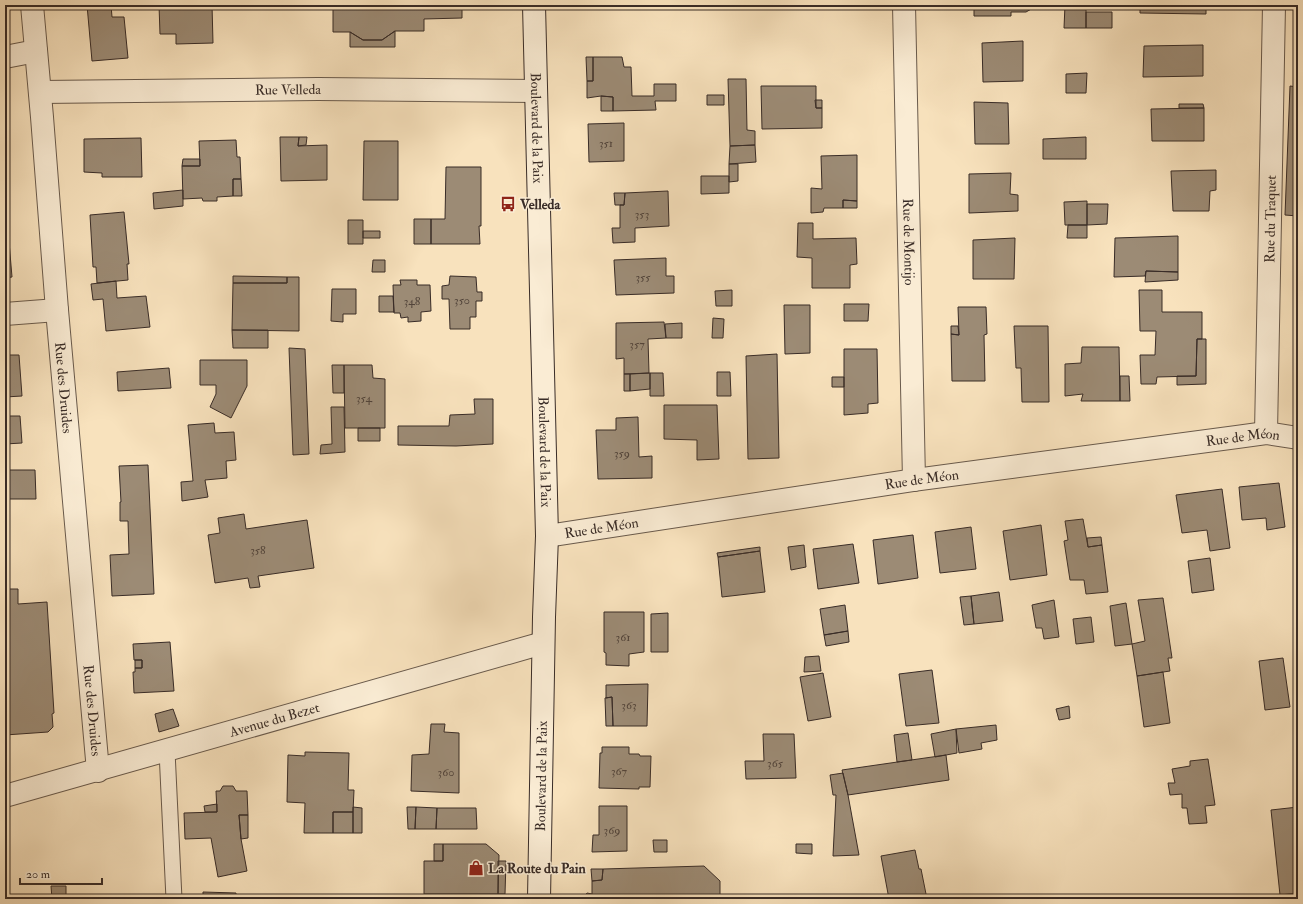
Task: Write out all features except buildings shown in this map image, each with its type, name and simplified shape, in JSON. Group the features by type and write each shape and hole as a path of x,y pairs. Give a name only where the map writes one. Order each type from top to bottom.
{"street":[{"name":"Rue des Druides","path":"32,5 57,310 98,770"},
{"name":"Boulevard de la Paix","path":"534,5 547,536 543,643 539,899"},
{"name":"Rue de Montijo","path":"904,5 914,480"},
{"name":"Rue du Traquet","path":"1266,433 1274,5"},
{"path":"5,57 36,51"},
{"name":"Rue Velleda","path":"40,92 318,88 536,91"},
{"path":"5,314 57,310"},
{"name":"Rue de Méon","path":"547,536 914,480 1266,433 1298,438"},
{"name":"Avenue du Bezet","path":"5,796 543,643"}],"lane":[{"path":"167,751 174,899"}],"place":[{"name":"Velleda","path":"508,204"},
{"name":"La Route du Pain","path":"476,868"}]}
